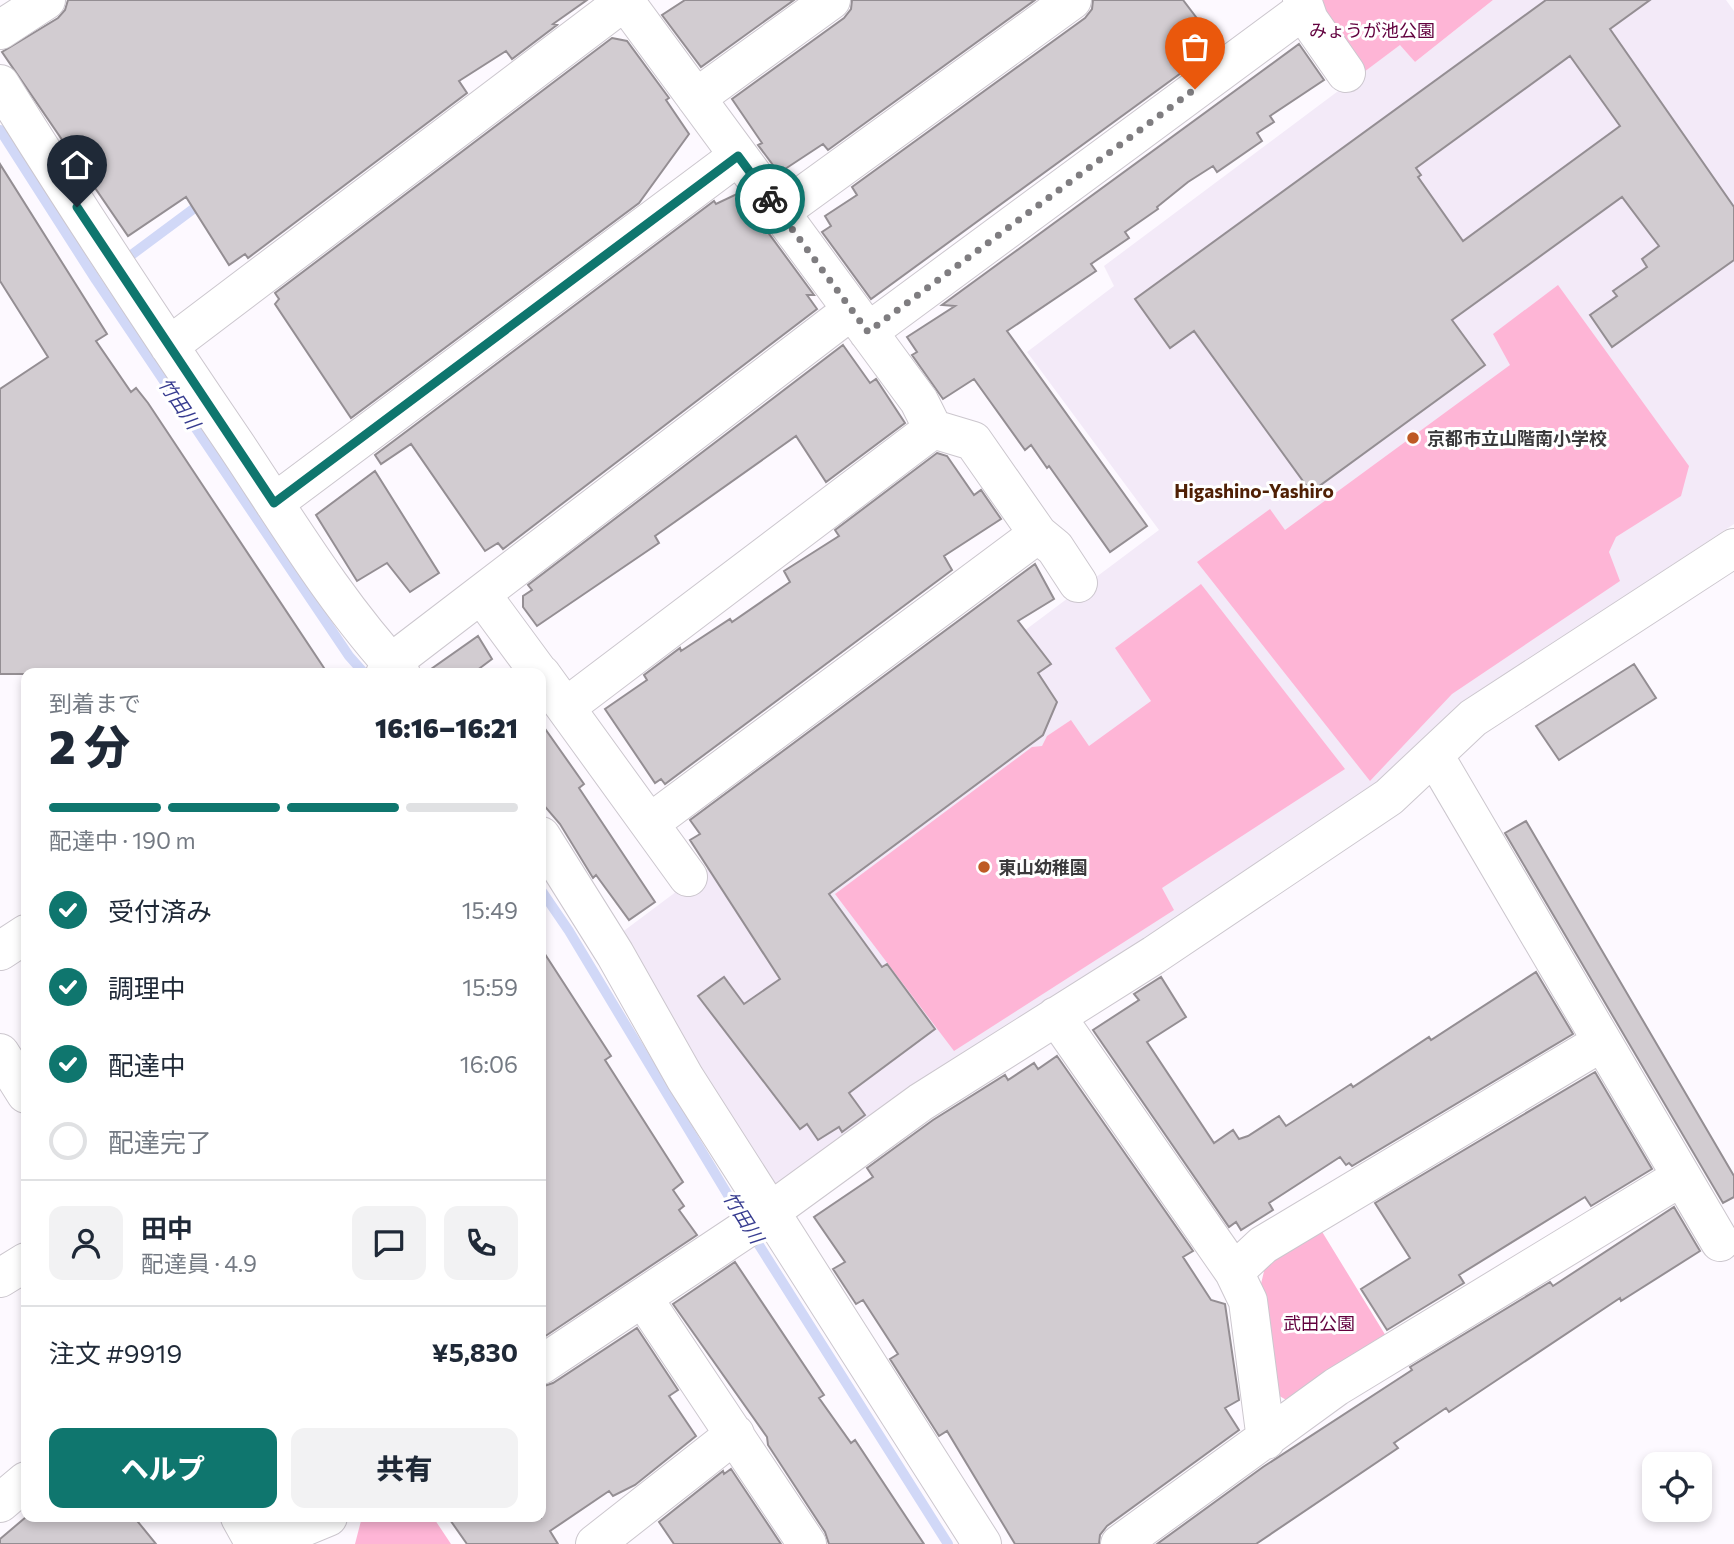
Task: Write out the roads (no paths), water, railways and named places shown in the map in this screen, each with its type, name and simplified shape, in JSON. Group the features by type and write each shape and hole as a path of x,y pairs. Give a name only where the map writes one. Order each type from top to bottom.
{"street":[{"path":"0,30 46,0"},
{"path":"169,346 625,0 919,401 933,429 973,441 1038,534 1055,548 1078,583"},
{"path":"696,98 831,0"},
{"path":"780,212 1072,0"},
{"path":"394,668 481,594 1303,4 1309,20 1346,73"},
{"path":"0,84 169,346 362,631 390,668"},
{"path":"274,503 738,156"},
{"path":"566,707 933,429"},
{"path":"650,823 1038,534"},
{"path":"546,1362 765,1215 921,1102 1154,955 1389,797 1473,718 1734,548"},
{"path":"481,594 536,668"},
{"path":"546,681 688,877"},
{"path":"1434,755 1720,1242"},
{"path":"546,844 615,954 765,1215 982,1544"},
{"path":"0,951 21,937"},
{"path":"1056,1016 1234,1272 1248,1301 1257,1354 1266,1440"},
{"path":"1234,1272 1263,1245 1602,1042"},
{"path":"0,1053 21,1086"},
{"path":"1121,1544 1336,1387 1681,1177"},
{"path":"0,1278 21,1265"},
{"path":"643,1298 807,1544"},
{"path":"595,1544 735,1434"},
{"path":"0,1503 21,1485"},
{"path":"243,1522 251,1537 270,1541 316,1522"},
{"path":"337,1544 346,1522"}],"waterway":[{"name":"竹田川","path":"0,130 96,280 360,668"},
{"path":"130,256 204,201"},
{"name":"竹田川","path":"546,897 740,1215 948,1544"}],"place":[{"name":"京都市立山階南小学校","path":"1413,438"},
{"name":"東山幼稚園","path":"984,867"}],"district":[{"name":"Higashino-Yashiro","path":"1254,490"}],"park label":[{"name":"みょうが池公園","path":"1372,30"},
{"name":"武田公園","path":"1319,1323"}]}
